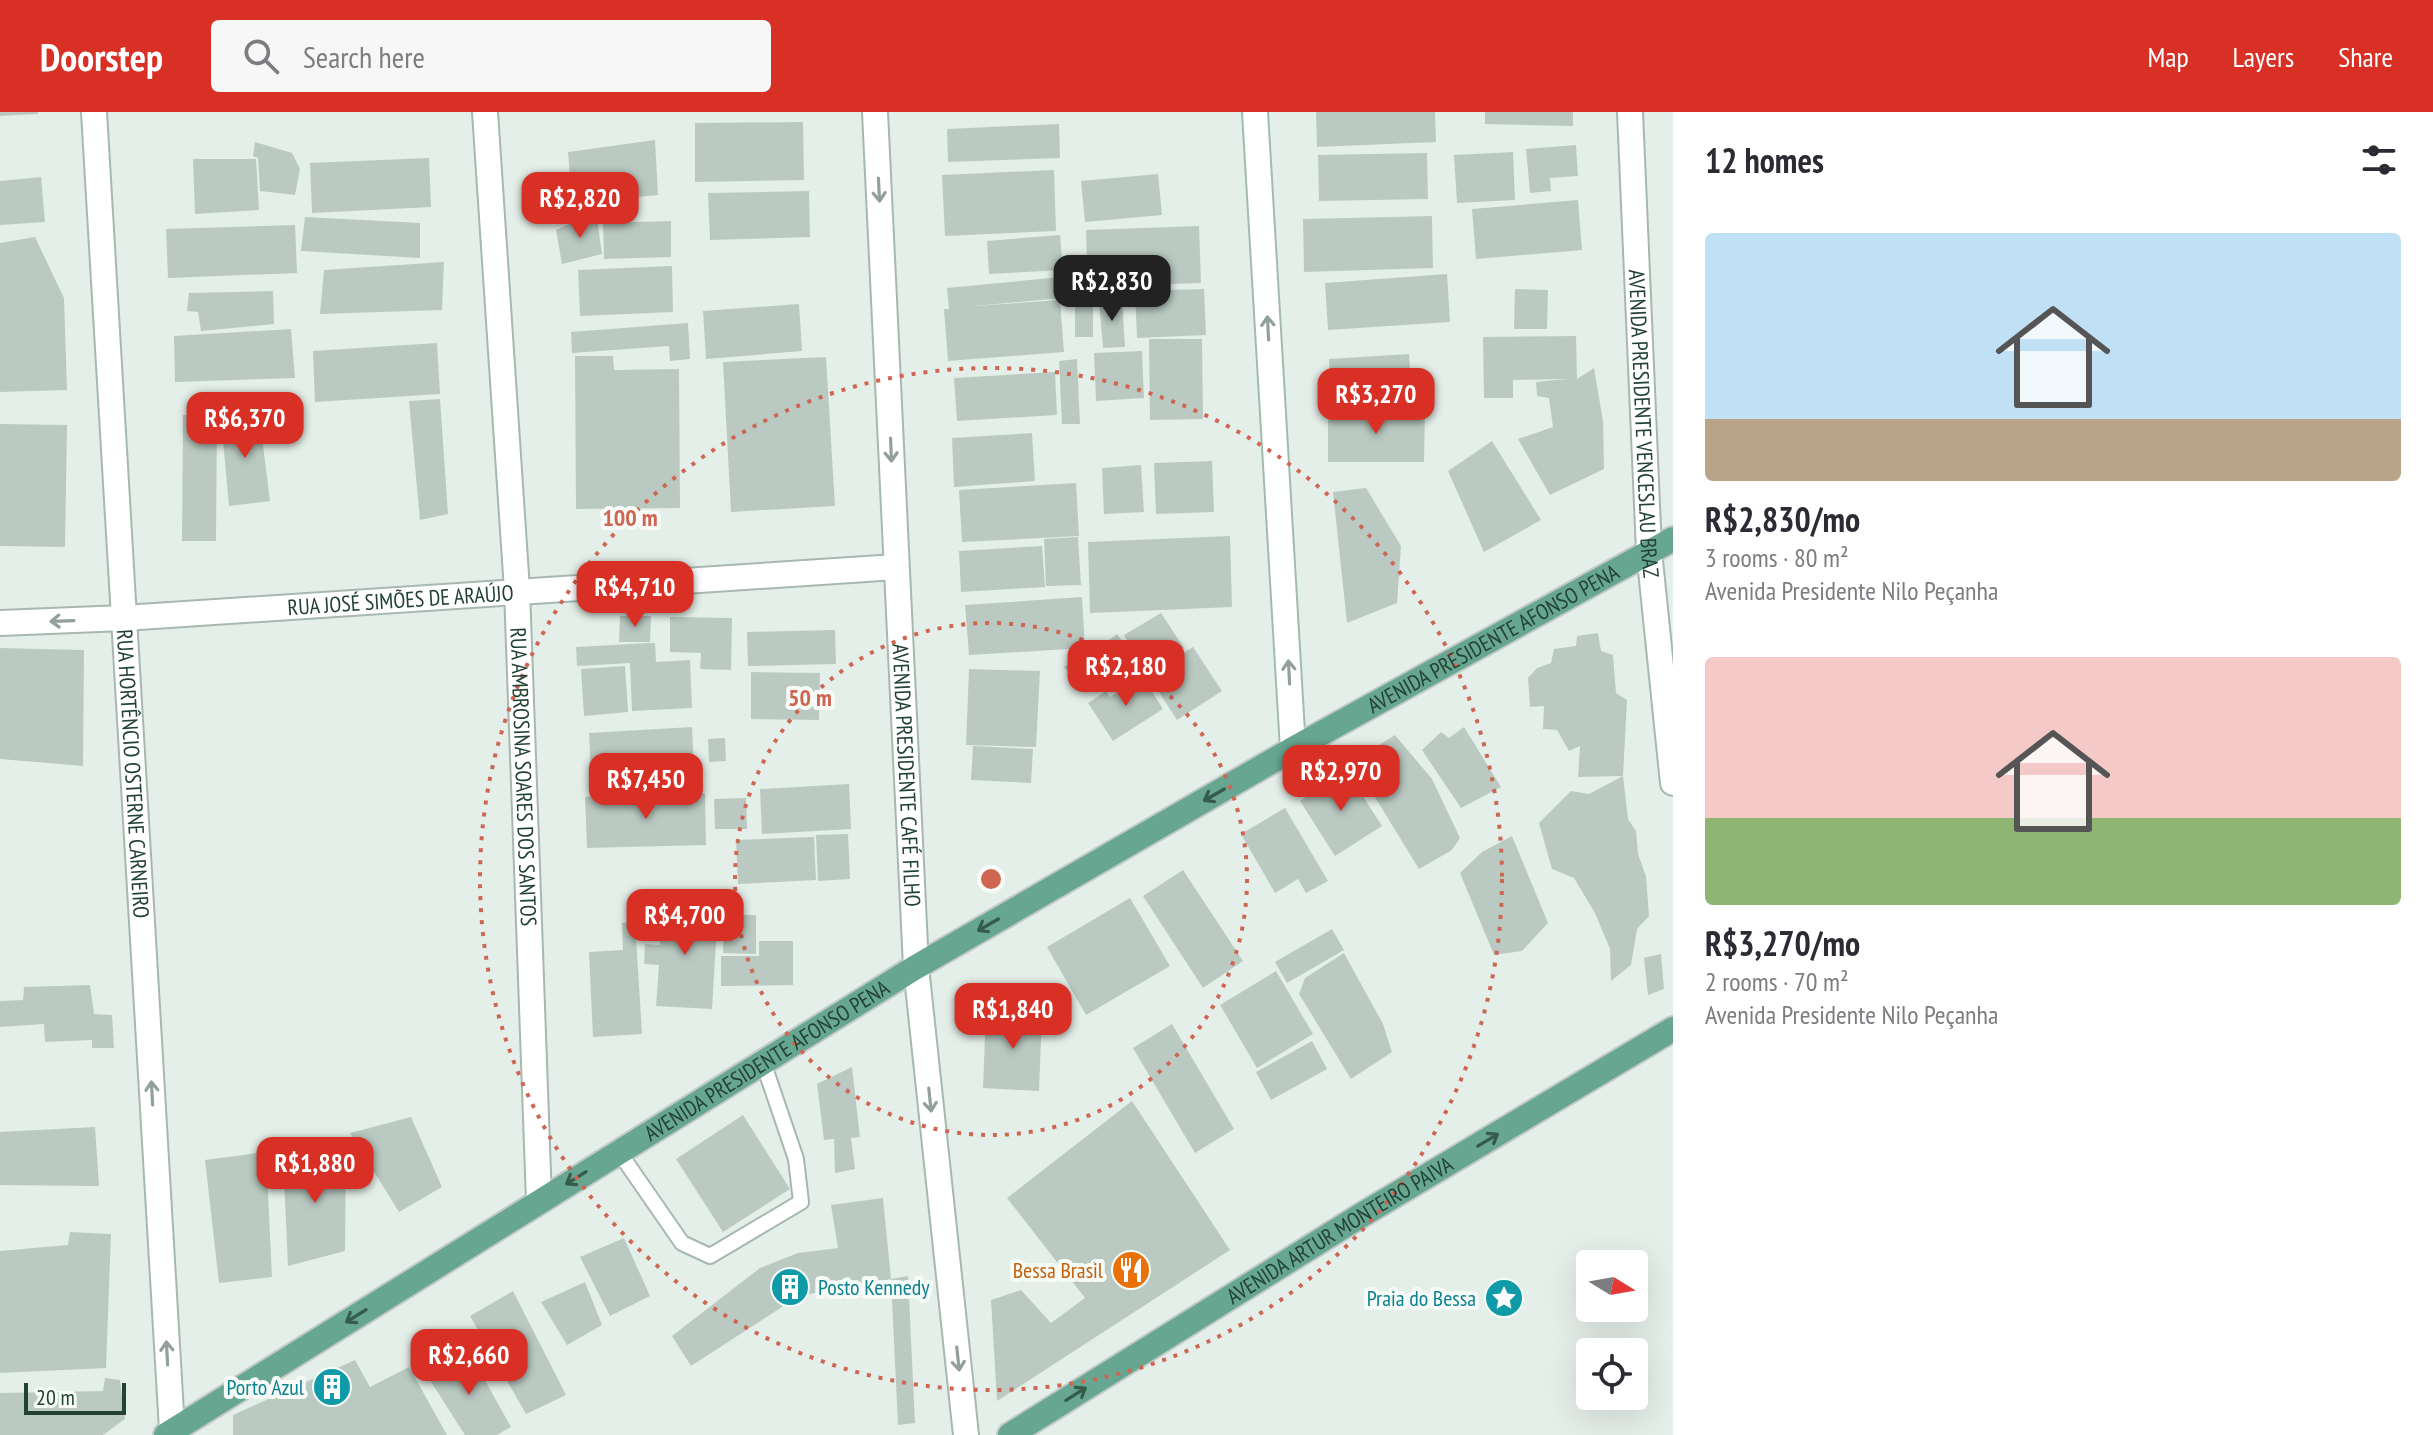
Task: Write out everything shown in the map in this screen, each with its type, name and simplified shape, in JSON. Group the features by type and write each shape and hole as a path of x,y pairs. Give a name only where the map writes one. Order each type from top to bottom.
{"main road":[{"name":"AVENIDA PRESIDENTE AFONSO PENA","path":"169,1433 916,967 1293,749 1673,539"},
{"name":"AVENIDA ARTUR MONTEIRO PAIVA","path":"1010,1435 1360,1216 1673,1029"}],"street":[{"name":"RUA HORTÊNCIO OSTERNE CARNEIRO","path":"94,112 169,1433"},
{"name":"RUA AMBROSINA SOARES DOS SANTOS","path":"485,112 517,590 539,1201"},
{"name":"AVENIDA PRESIDENTE CAFÉ FILHO","path":"875,112 916,967 966,1435"},
{"path":"1255,112 1293,749"},
{"name":"AVENIDA PRESIDENTE VENCESLAU BRAZ","path":"1630,112 1649,551 1673,783"},
{"name":"RUA JOSÉ SIMÕES DE ARAÚJO","path":"0,623 124,618 896,567"}],"lane":[{"path":"619,1152 682,1243 710,1256 801,1202 796,1159 763,1062"}],"building":[{"path":"0,112 38,112 38,114 0,116"},
{"path":"1316,112 1435,112 1436,142 1317,147"},
{"path":"1485,112 1573,112 1573,126 1485,124"},
{"path":"803,122 804,180 695,182 695,123"},
{"path":"1059,124 1060,158 948,162 947,129"},
{"path":"655,140 658,195 572,203 568,152"},
{"path":"255,142 292,153 300,169 295,195 260,191 258,158 253,156"},
{"path":"1576,145 1578,176 1550,178 1551,191 1530,193 1526,149"},
{"path":"1513,152 1515,200 1457,203 1454,155"},
{"path":"1427,153 1428,199 1319,201 1318,155"},
{"path":"429,158 431,207 312,213 310,163"},
{"path":"193,159 256,159 259,210 195,214"},
{"path":"1054,170 1056,231 945,236 942,175"},
{"path":"1158,174 1162,215 1085,222 1081,181"},
{"path":"41,177 45,222 0,225 0,181"},
{"path":"809,191 810,237 710,240 708,193"},
{"path":"1578,200 1582,250 1476,259 1472,209"},
{"path":"596,212 602,254 562,264 556,230"},
{"path":"1432,216 1433,268 1304,272 1303,219"},
{"path":"305,217 420,223 420,258 301,251"},
{"path":"671,221 671,257 604,259 603,223"},
{"path":"295,225 297,273 168,278 166,229"},
{"path":"1199,226 1201,283 1088,287 1086,230"},
{"path":"1060,235 1063,270 989,274 987,241"},
{"path":"35,237 64,298 67,390 0,392 0,243"},
{"path":"444,262 442,310 320,314 324,270"},
{"path":"672,266 673,312 580,316 578,270"},
{"path":"1447,274 1450,322 1328,330 1325,283"},
{"path":"1061,277 1063,298 974,306 1060,300 1064,352 948,361 944,309 949,309 947,288"},
{"path":"1204,289 1206,335 1137,338 1135,291"},
{"path":"1515,289 1548,290 1547,329 1514,329"},
{"path":"273,291 274,324 201,331 198,312 187,311 189,293"},
{"path":"1075,299 1093,299 1093,337 1075,337"},
{"path":"1122,299 1125,347 1103,348 1099,300"},
{"path":"799,304 802,351 706,359 703,311"},
{"path":"688,323 690,359 670,361 669,346 572,353 571,332"},
{"path":"291,329 295,378 175,382 174,336"},
{"path":"1576,336 1577,379 1594,368 1603,421 1604,469 1550,495 1518,439 1553,427 1549,398 1537,396 1536,382 1567,379 1513,380 1513,398 1484,398 1483,337"},
{"path":"1149,339 1202,339 1203,419 1150,420"},
{"path":"437,343 440,394 315,402 313,351"},
{"path":"1142,351 1144,398 1096,401 1094,353"},
{"path":"1409,354 1412,400 1331,405 1329,359"},
{"path":"575,356 613,356 614,370 679,369 680,508 576,509"},
{"path":"826,357 835,506 731,512 723,362"},
{"path":"1077,359 1080,424 1062,424 1059,361"},
{"path":"1055,372 1057,415 957,421 954,378"},
{"path":"440,399 448,514 420,520 409,401"},
{"path":"1328,410 1425,410 1424,462 1328,462"},
{"path":"259,413 270,501 229,506 221,419"},
{"path":"183,415 217,415 216,541 182,541"},
{"path":"0,424 67,425 65,547 0,546"},
{"path":"1032,433 1035,481 954,487 952,438"},
{"path":"1492,441 1541,520 1484,552 1448,471"},
{"path":"1212,461 1214,512 1156,514 1154,463"},
{"path":"1141,465 1144,512 1104,514 1102,468"},
{"path":"1076,483 1079,536 962,542 959,490"},
{"path":"1366,488 1401,546 1397,603 1347,623 1333,492"},
{"path":"1230,536 1232,607 1090,613 1088,542"},
{"path":"1078,537 1081,585 1046,586 1044,539"},
{"path":"1042,546 1045,587 961,592 959,551"},
{"path":"1082,597 1085,648 969,655 965,605"},
{"path":"1161,613 1184,648 1147,671 1124,635"},
{"path":"620,616 651,616 650,642 619,642"},
{"path":"670,617 732,618 731,670 700,669 701,653 670,652"},
{"path":"835,630 836,664 748,666 747,632"},
{"path":"1598,633 1601,651 1613,655 1616,693 1627,700 1623,776 1578,777 1580,746 1569,751 1557,730 1543,729 1544,706 1530,707 1528,678 1537,668 1551,663 1554,649 1576,646 1577,636"},
{"path":"1117,634 1125,645 1089,671 1095,679 1081,690 1064,667 1077,658 1080,662"},
{"path":"655,643 656,662 690,660 692,708 632,711 630,663 577,666 576,647"},
{"path":"1193,647 1222,691 1177,720 1148,675"},
{"path":"0,648 84,650 83,766 0,759"},
{"path":"625,666 628,712 584,716 581,669"},
{"path":"969,669 1040,671 1036,747 966,745"},
{"path":"751,672 820,673 819,720 751,719"},
{"path":"1142,676 1163,709 1113,741 1088,703 1106,691 1110,697"},
{"path":"692,727 694,768 591,773 589,733"},
{"path":"1464,727 1501,787 1461,808 1422,750 1441,732 1449,738"},
{"path":"1395,735 1432,779 1460,838 1452,850 1419,869 1357,768 1365,754"},
{"path":"725,738 726,761 709,762 708,739"},
{"path":"973,746 1033,749 1031,783 971,780"},
{"path":"1346,770 1382,826 1335,856 1300,801"},
{"path":"1623,776 1628,819 1636,831 1638,854 1646,876 1649,916 1637,929 1631,965 1611,981 1610,949 1595,913 1574,878 1552,869 1539,823 1571,791 1589,794"},
{"path":"849,784 851,829 762,834 760,789"},
{"path":"705,793 706,845 587,848 585,797"},
{"path":"746,798 747,829 715,829 714,799"},
{"path":"1285,808 1328,881 1306,893 1298,879 1275,893 1241,834"},
{"path":"848,834 850,879 818,881 816,835"},
{"path":"1512,836 1548,923 1522,951 1494,955 1460,873 1482,852"},
{"path":"814,837 816,880 738,884 736,840"},
{"path":"1183,870 1243,961 1203,988 1143,896"},
{"path":"1130,898 1170,966 1086,1015 1047,947"},
{"path":"663,905 718,908 712,1009 656,1006 659,965 644,964 645,944 660,945"},
{"path":"724,915 756,915 756,954 723,953"},
{"path":"635,922 642,1034 593,1037 589,952 623,950 622,923"},
{"path":"1332,929 1344,950 1287,983 1275,962"},
{"path":"759,941 793,941 793,985 721,986 721,956 759,956"},
{"path":"1344,953 1383,1024 1392,1052 1351,1079 1299,994 1305,978"},
{"path":"1661,954 1664,989 1648,995 1644,958"},
{"path":"1276,971 1313,1034 1257,1068 1220,1005"},
{"path":"90,985 94,1014 112,1015 114,1048 92,1048 92,1040 45,1042 44,1024 0,1027 0,1001 23,1000 24,987"},
{"path":"986,1012 1042,1014 1039,1091 983,1088"},
{"path":"1172,1024 1234,1129 1195,1153 1133,1048"},
{"path":"1312,1041 1327,1069 1271,1100 1256,1072"},
{"path":"852,1067 860,1137 851,1138 855,1169 835,1173 834,1139 824,1140 817,1084"},
{"name":"Bessa Brasil","path":"1132,1101 1230,1250 997,1401 991,1300 1021,1290 1051,1323 1085,1298 1007,1198"},
{"path":"743,1115 790,1189 723,1232 676,1159"},
{"path":"411,1117 442,1187 399,1212 350,1133"},
{"path":"95,1127 99,1186 0,1185 0,1132"},
{"path":"346,1149 345,1251 288,1266 283,1156"},
{"path":"266,1152 272,1277 219,1283 205,1160"},
{"name":"Posto Kennedy","path":"883,1198 891,1279 799,1296 691,1366 672,1336 760,1268 798,1253 838,1248 831,1205"},
{"path":"70,1232 111,1234 106,1368 0,1373 0,1251 68,1245"},
{"path":"624,1238 650,1296 610,1316 580,1257"},
{"path":"908,1276 915,1423 898,1425 891,1279"},
{"path":"585,1282 602,1325 567,1345 541,1302"},
{"path":"513,1291 566,1395 526,1414 470,1316"},
{"path":"468,1350 511,1427 497,1435 465,1435 426,1374"},
{"name":"Porto Azul","path":"355,1360 370,1387 409,1367 447,1435 233,1435 233,1415"},
{"path":"105,1378 120,1380 125,1419 103,1435 0,1435 0,1393 103,1391"}],"place":[{"name":"Bessa Brasil","path":"1131,1270"},
{"name":"Posto Kennedy","path":"790,1287"},
{"name":"Praia do Bessa","path":"1504,1298"},
{"name":"Porto Azul","path":"332,1387"}]}
